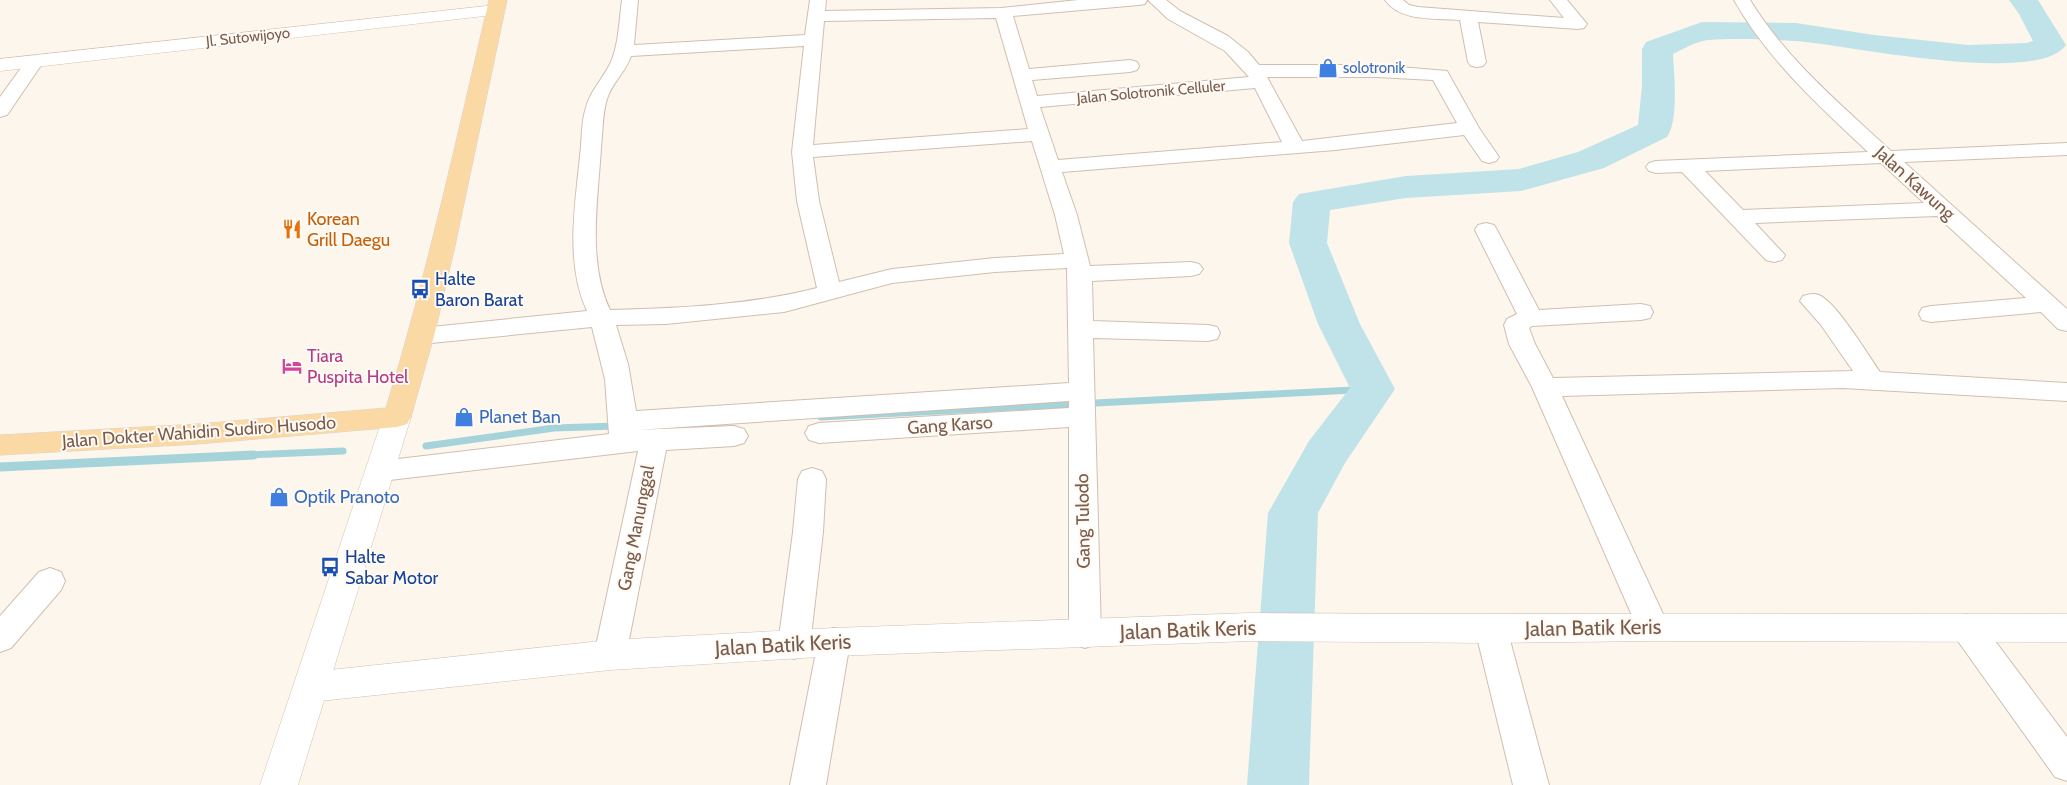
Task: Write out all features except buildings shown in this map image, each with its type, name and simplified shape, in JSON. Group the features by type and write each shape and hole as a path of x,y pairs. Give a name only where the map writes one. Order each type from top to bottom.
{"main road":[{"path":"397,417 421,336 497,5"},
{"name":"Jalan Dokter Wahidin Sudiro Husodo","path":"0,445 171,436 397,417"}],"street":[{"path":"624,429 621,389 601,318 592,295 586,250 594,112 599,95 619,64 624,51 630,0"},
{"path":"830,293 808,201 802,152 817,8 1004,13 1139,0"},
{"name":"Jalan Solotronik Celluler","path":"1156,0 1174,17 1230,46 1256,76"},
{"path":"1394,0 1398,5 1410,11 1578,24 1558,0"},
{"name":"Jl. Sutowijoyo","path":"0,65 497,5"},
{"name":"Jalan Kawung","path":"1745,6 1767,40 1802,80 2067,323"},
{"name":"Gang Tulodo","path":"1004,13 1029,102 1066,215 1078,267 1085,634"},
{"name":"Jalan Solotronik Celluler","path":"1029,102 1256,76 1377,71 1440,75 1480,69 1468,16"},
{"path":"624,51 813,40"},
{"path":"0,111 35,61"},
{"path":"1021,75 1130,66"},
{"path":"1440,75 1469,128 1489,158"},
{"path":"1256,76 1280,116 1294,148"},
{"path":"1050,167 1294,148 1469,128"},
{"path":"802,152 1039,134"},
{"path":"1656,167 2067,149"},
{"path":"1687,165 1774,255"},
{"path":"1737,217 1943,209"},
{"path":"1486,230 1531,318"},
{"path":"421,336 601,318 714,312 784,304 892,276 920,272 1078,267 1191,269"},
{"path":"1812,301 1830,319 1873,381"},
{"path":"1932,314 2047,304"},
{"path":"1642,312 1531,318 1519,322 1516,329 1545,387 1653,627"},
{"path":"1080,329 1208,333"},
{"path":"1545,387 1843,379 2067,392"},
{"path":"381,471 624,429 1082,403"},
{"name":"Gang Karso","path":"818,433 1082,403"},
{"path":"279,785 397,417"},
{"name":"Gang Manunggal","path":"610,654 654,440 624,429"},
{"path":"654,440 734,436"},
{"path":"794,645 808,532 812,479"},
{"path":"0,638 50,580"},
{"name":"Jalan Batik Keris","path":"311,687 610,654 834,642 1085,634 1250,626 1491,629 1653,627 2067,628"},
{"path":"1966,627 2067,765"},
{"path":"1491,629 1531,785"},
{"path":"808,785 834,642"}],"waterway":[{"path":"1278,785 1293,513 1326,453 1373,389 1339,324 1308,243 1312,202 1406,187 1521,180 1591,160 1655,130 1658,86 1657,49 1702,31 1796,32 1874,44 1968,54 2028,52 2051,45 2032,11 2023,0"},
{"path":"821,417 1373,389"},
{"path":"426,446 554,428 617,426"},
{"path":"227,456 343,451"},
{"path":"0,467 254,455"}],"place":[{"name":"solotronik","path":"1328,68"},
{"name":"Korean Grill Daegu","path":"292,229"},
{"name":"Halte Baron Barat","path":"420,289"},
{"name":"Tiara Puspita Hotel","path":"292,366"},
{"name":"Planet Ban","path":"464,417"},
{"name":"Optik Pranoto","path":"279,497"},
{"name":"Halte Sabar Motor","path":"330,567"}]}
